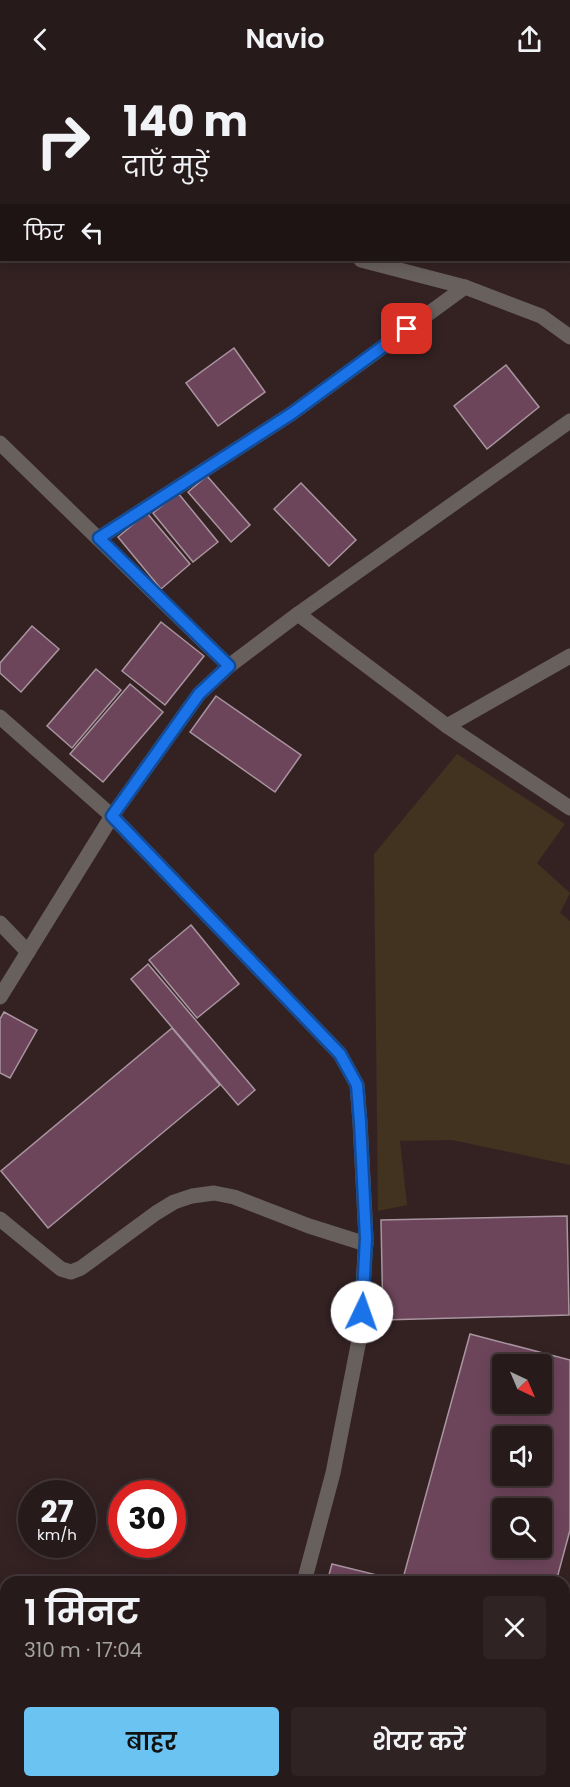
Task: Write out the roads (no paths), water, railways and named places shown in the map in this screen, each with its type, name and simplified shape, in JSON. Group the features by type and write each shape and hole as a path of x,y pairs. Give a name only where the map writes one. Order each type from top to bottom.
{"street":[{"path":"365,261 465,287 541,316 570,337"},
{"path":"99,538 291,414 465,287"},
{"path":"0,997 112,816 199,694 229,666 298,614 570,421"},
{"path":"0,443 229,666"},
{"path":"298,614 447,726 570,808"},
{"path":"447,726 570,656"},
{"path":"0,717 112,816 340,1054 357,1085 366,1244 360,1335 333,1473 306,1576"},
{"path":"0,923 28,952"},
{"path":"0,1219 61,1269 71,1272 81,1268 156,1213 174,1202 192,1196 214,1194 234,1197 309,1226 366,1244"}]}
